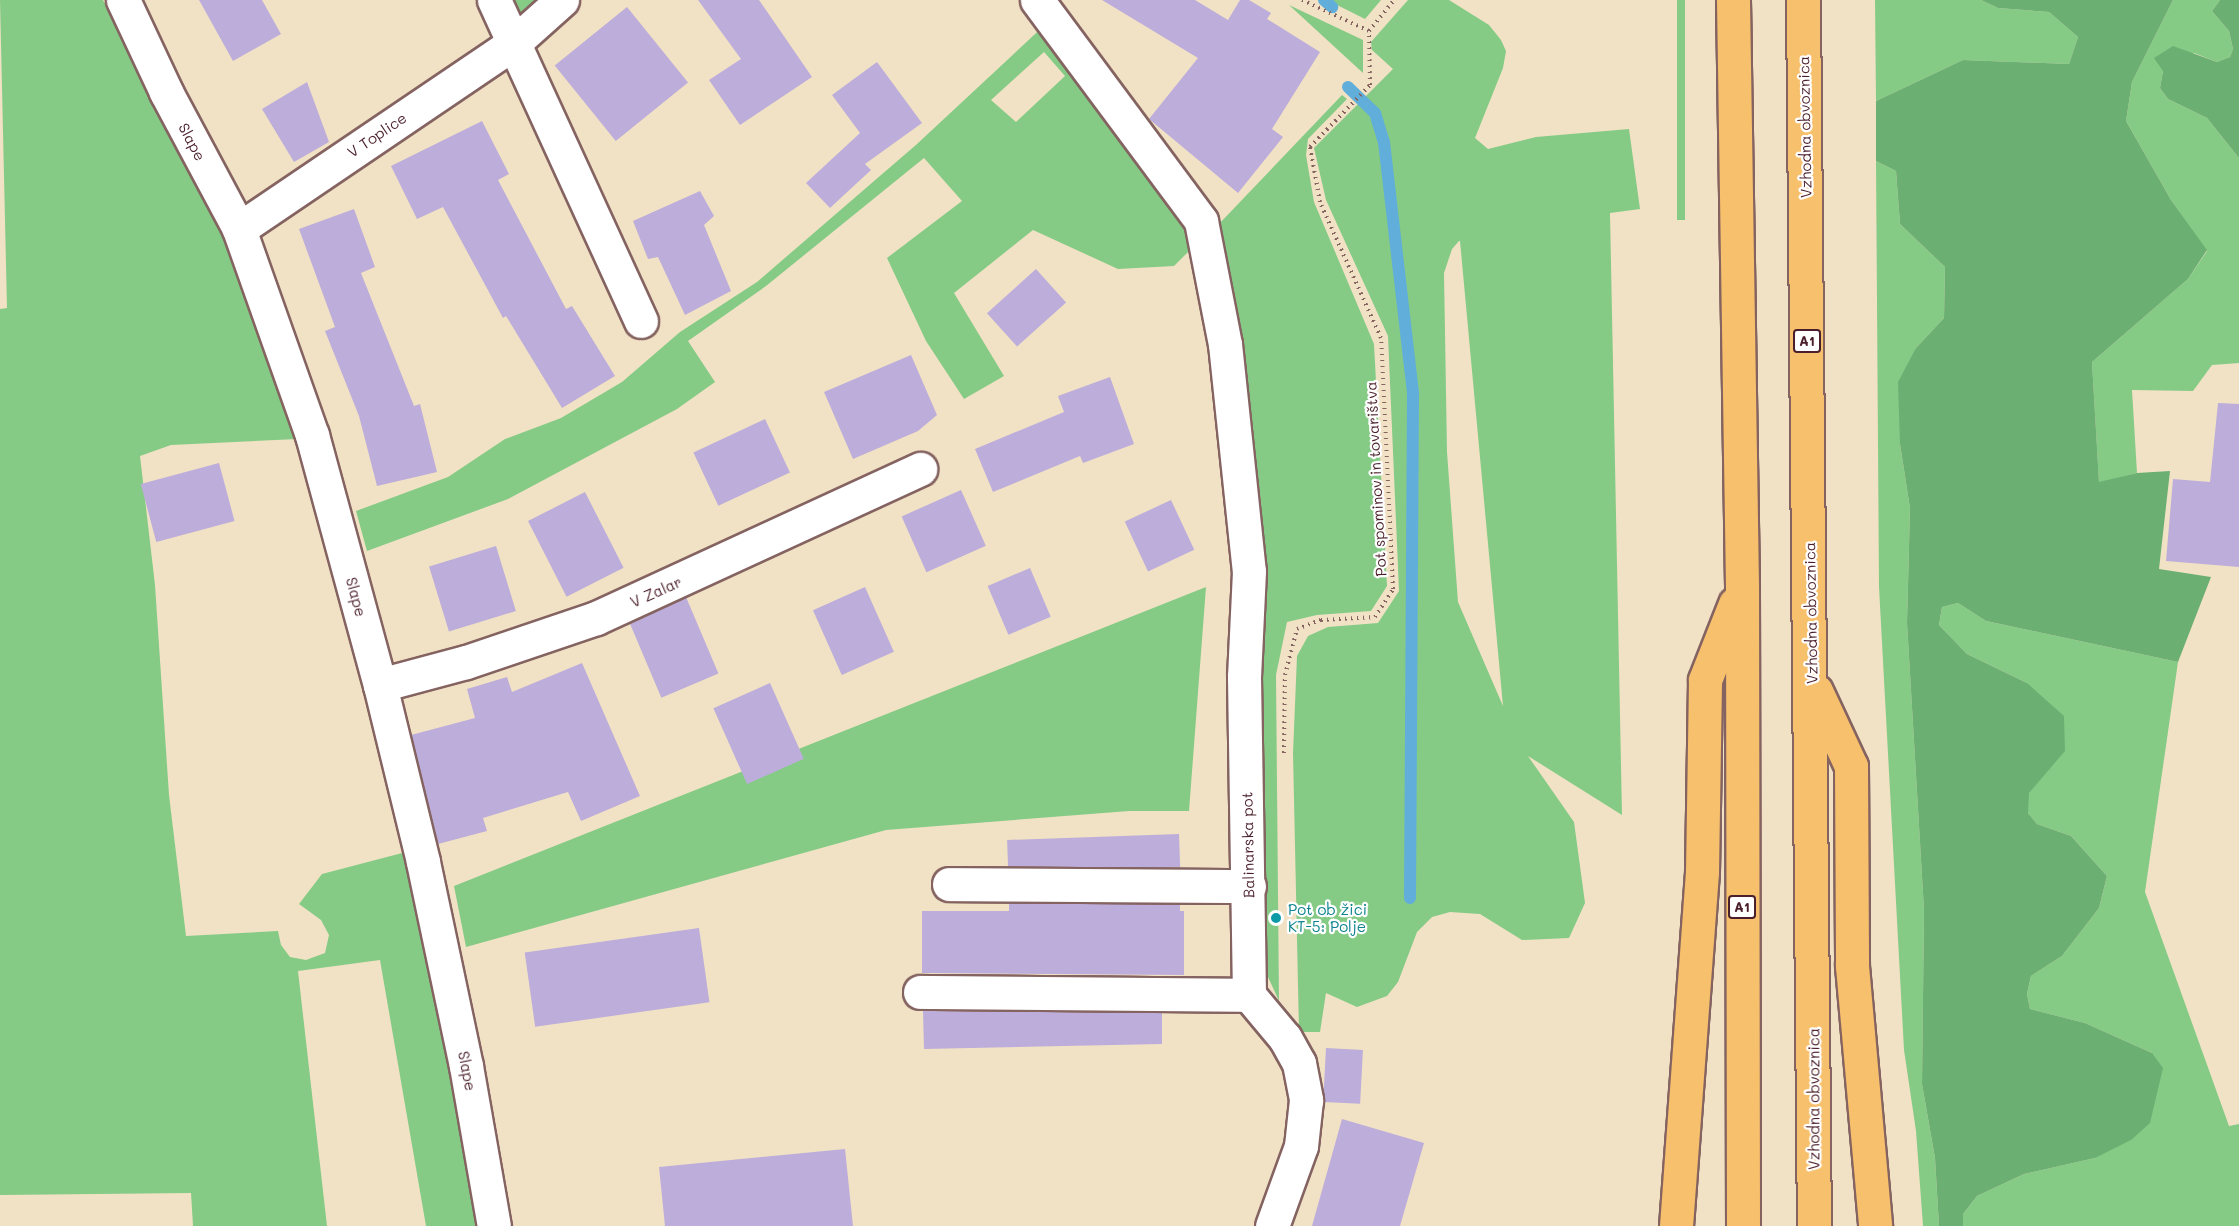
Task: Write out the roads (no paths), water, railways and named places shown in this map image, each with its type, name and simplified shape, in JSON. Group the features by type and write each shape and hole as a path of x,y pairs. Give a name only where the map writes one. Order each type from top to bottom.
{"highway":[{"name":"A1","path":"1733,0 1742,588 1743,1226"},
{"name":"Vzhodna obvoznica","path":"1803,0 1812,683 1814,1226"},
{"path":"1676,1226 1702,872 1705,680 1742,588"},
{"path":"1812,683 1851,766 1852,966 1875,1226"}],"street":[{"name":"Slape","path":"123,0 166,92 239,229 312,435 380,685 458,1025 494,1226"},
{"path":"494,0 641,321"},
{"name":"V Toplice","path":"239,229 515,42 562,0"},
{"name":"Balinarska pot","path":"1037,0 1201,221 1226,344 1238,442 1249,571 1244,677 1249,994"},
{"name":"V Zalar","path":"380,685 466,662 596,618 920,470"},
{"path":"949,884 1249,886"},
{"path":"920,992 1249,994 1286,1038 1299,1063 1306,1100 1301,1146 1272,1226"}],"waterway":[{"path":"1324,0 1332,7"},
{"path":"1348,87 1375,113 1384,142 1413,394 1410,898"}],"place":[{"name":"Pot ob žici KT-5: Polje","path":"1276,918"}]}
